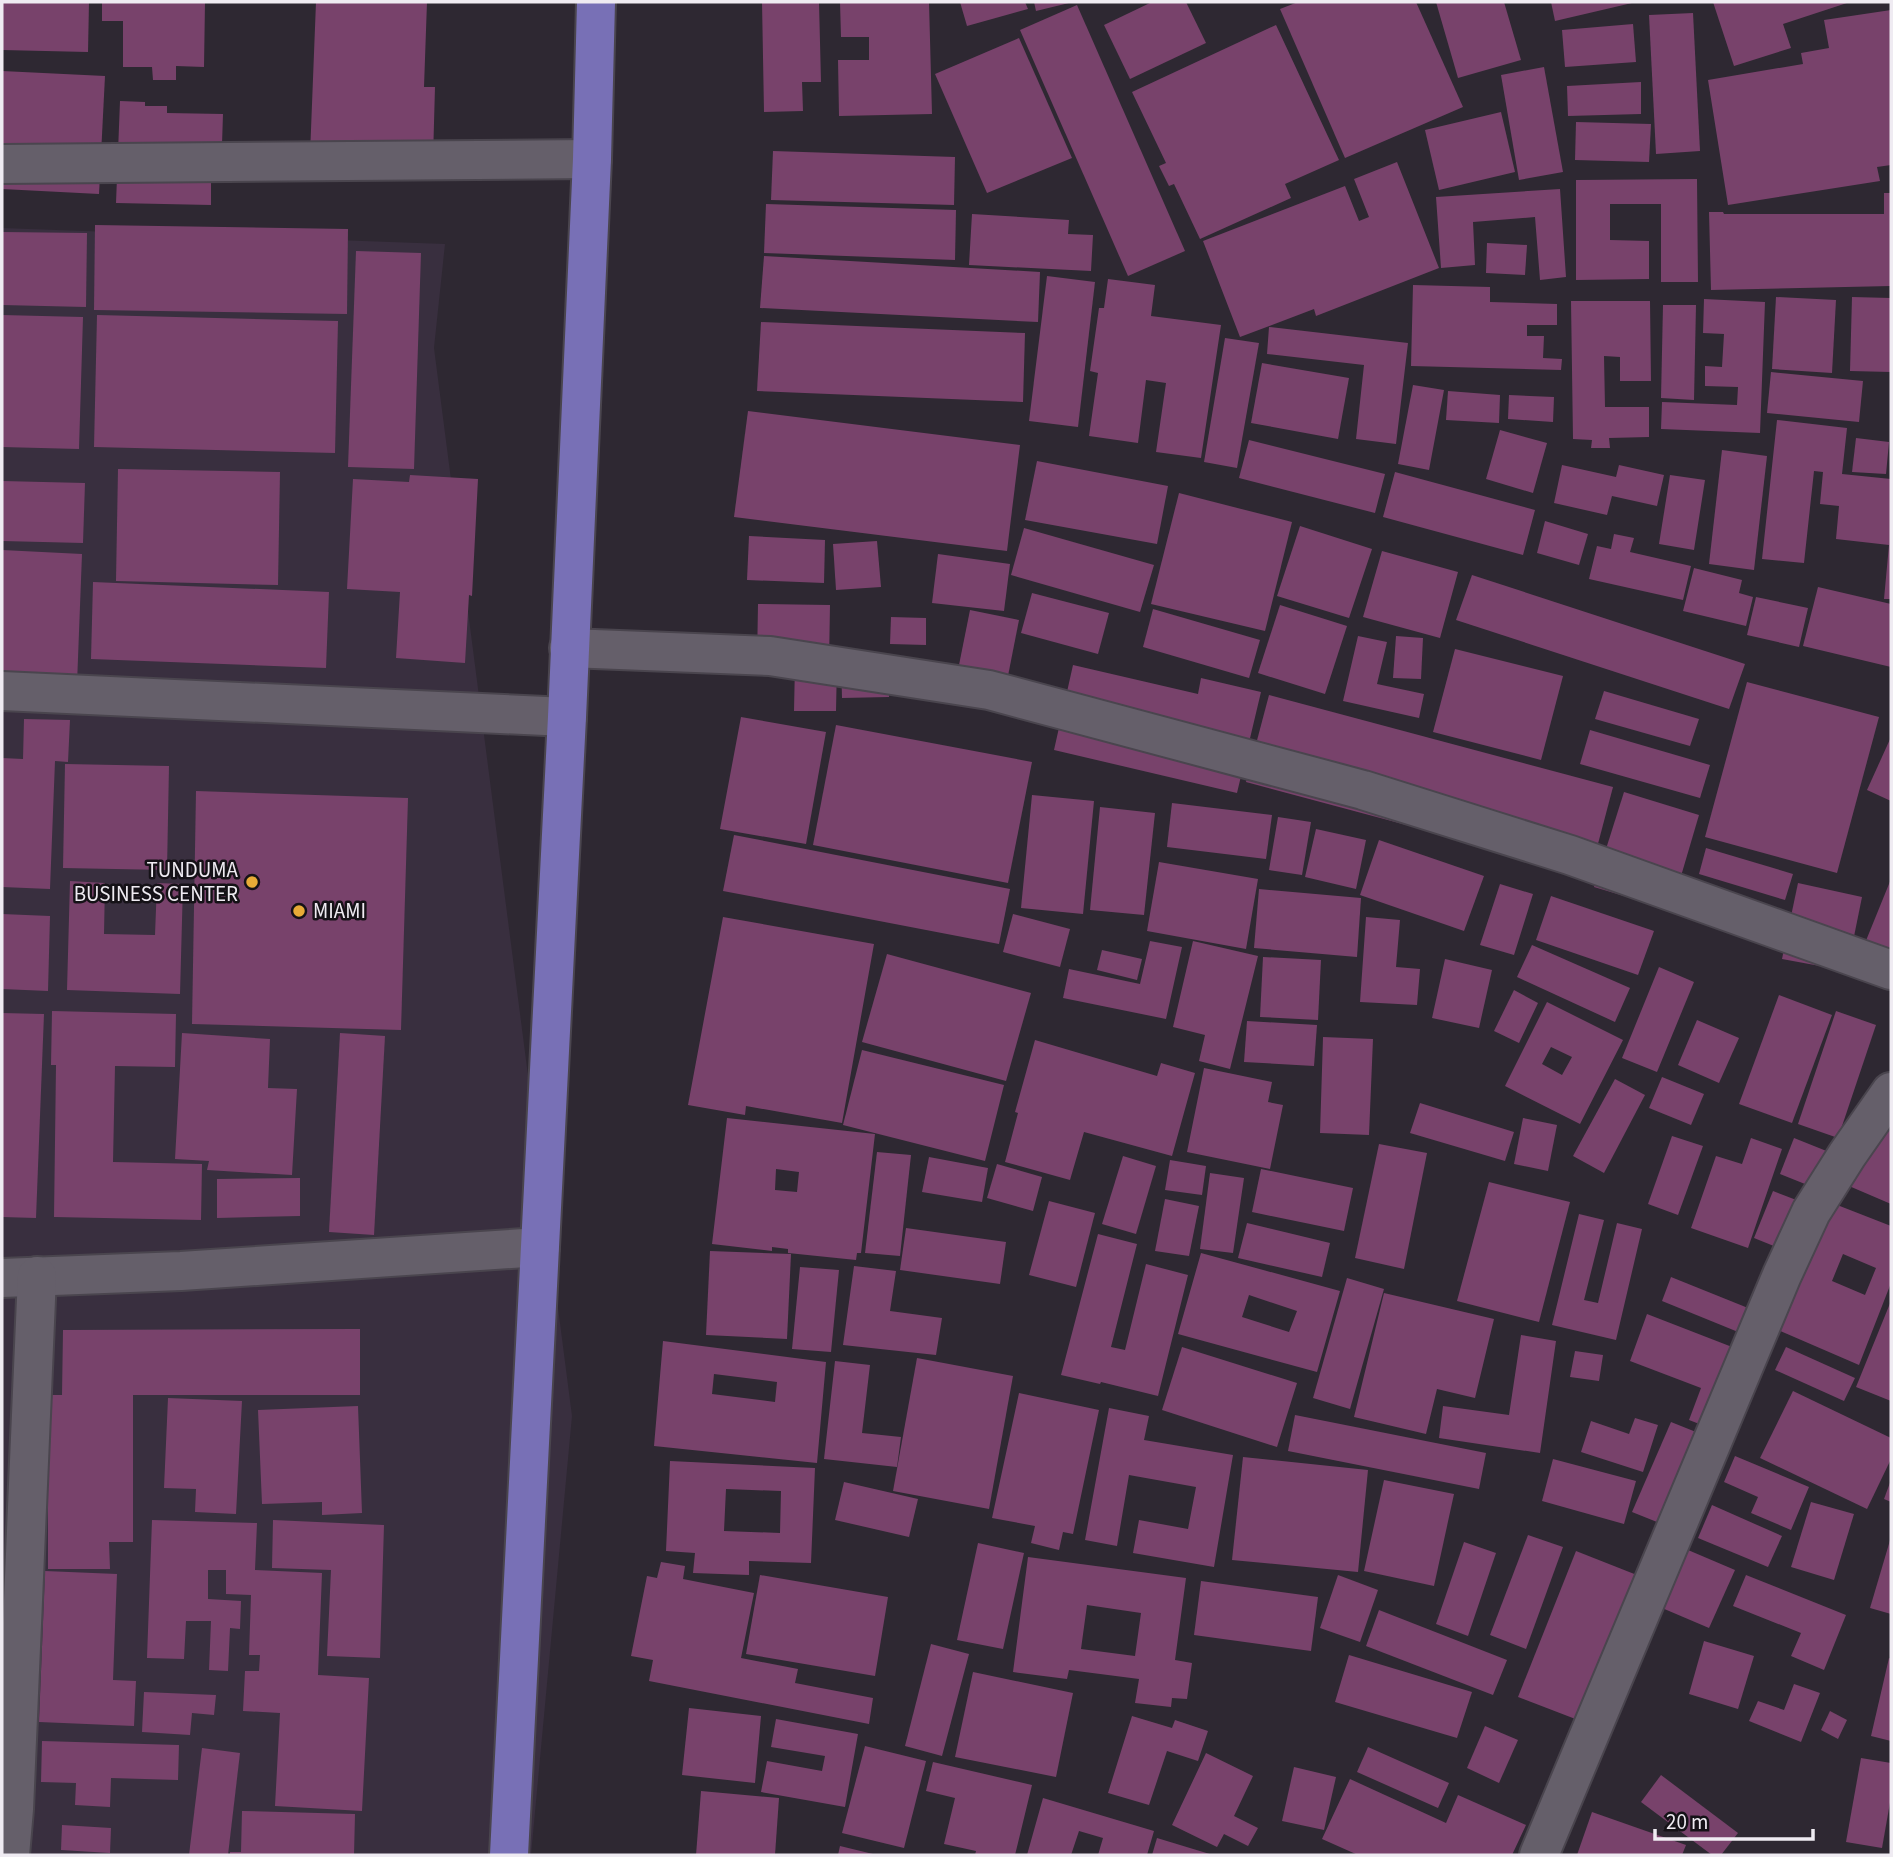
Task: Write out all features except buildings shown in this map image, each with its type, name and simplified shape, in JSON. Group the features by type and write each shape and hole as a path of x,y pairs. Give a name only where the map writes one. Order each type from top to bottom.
{"highway":[{"path":"509,1855 567,717 592,159 596,2"}],"street":[{"path":"2,164 592,159"},
{"path":"569,648 770,656 989,690 1363,790 1570,855 1891,970"},
{"path":"2,691 567,717"},
{"path":"1539,1855 1811,1212 1891,1092"},
{"path":"10,1855 15,1795 19,1277 181,1271 540,1247"}],"shaded area":[{"name":"TUNDUMA BUSINESS CENTER","path":"2,228 445,244 434,348 572,1416 531,1855 2,1855"}],"place":[{"name":"TUNDUMA BUSINESS CENTER","path":"252,882"},
{"name":"MIAMI","path":"299,911"}]}
